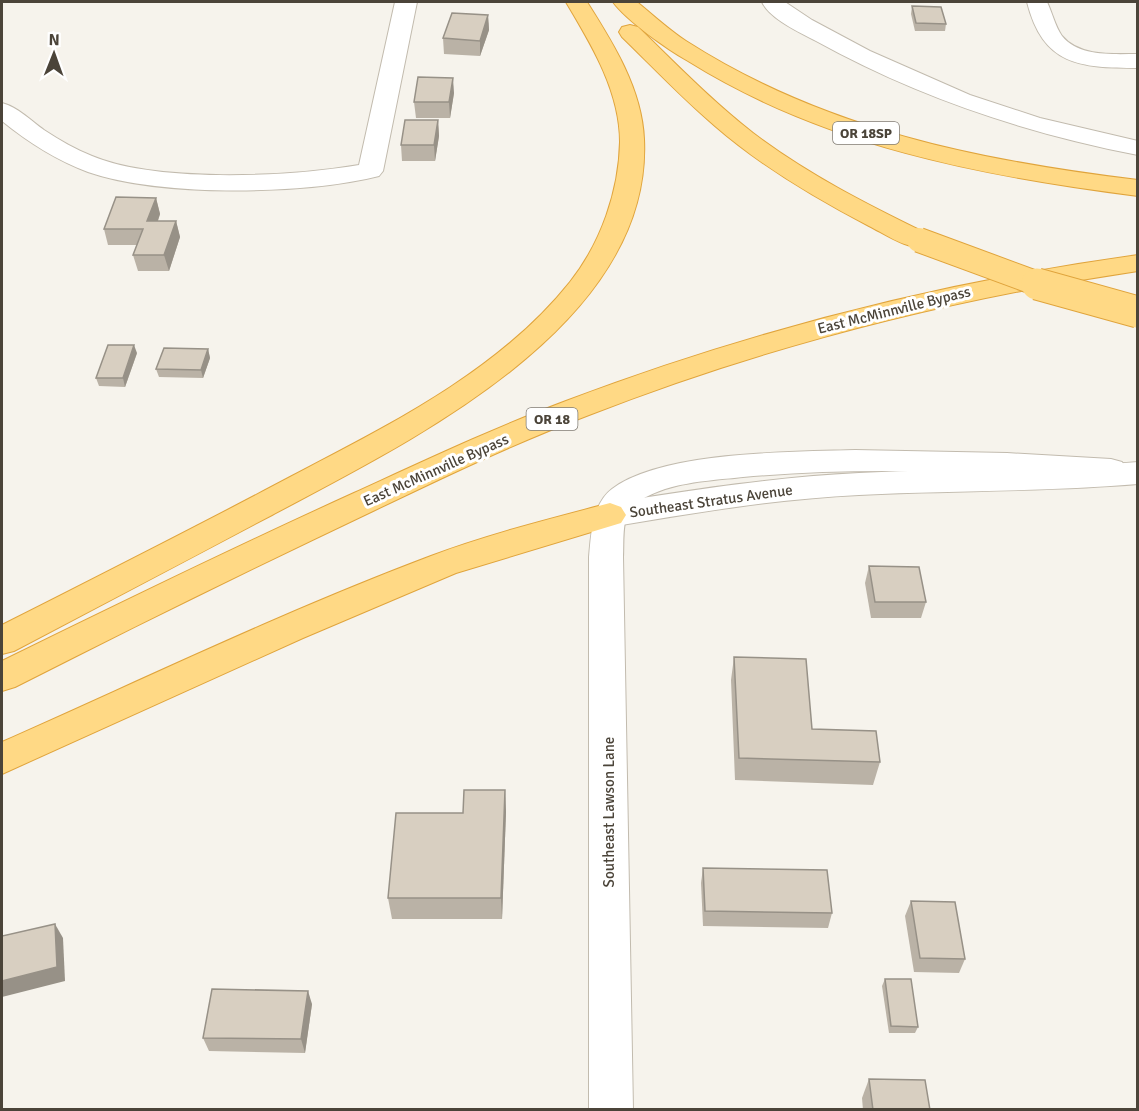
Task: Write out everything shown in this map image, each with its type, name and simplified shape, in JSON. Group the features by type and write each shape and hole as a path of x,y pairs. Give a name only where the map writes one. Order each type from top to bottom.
{"highway":[{"path":"2,641 251,513 404,430 473,385 519,350 569,301 614,231 627,187 632,139 629,116 619,82 602,45 577,2"},
{"path":"599,2 724,122 763,152 819,189 919,240 1053,290 1137,312"},
{"name":"OR 18SP","path":"624,2 651,27 742,85 839,124 905,145 992,167 1137,188"},
{"name":"East McMinnville Bypass","path":"2,677 282,539 574,409 755,346 874,313 975,290 1084,270 1137,263"},
{"path":"2,759 291,629 444,564 522,539 610,515"}],"street":[{"path":"2,110 47,144 98,166 132,174 183,180 282,181 327,179 370,171 406,2"},
{"path":"772,2 817,33 917,83 1016,118 1137,148"},
{"path":"1037,2 1054,39 1066,51 1089,57 1137,61"},
{"name":"Southeast Stratus Avenue","path":"610,515 732,495 856,484 988,479 1066,479 1137,473"},
{"name":"Southeast Lawson Lane","path":"610,515 606,556 611,1110"}],"building":[{"path":"912,6 941,7 946,24 916,23"},
{"path":"452,13 488,15 480,41 443,38"},
{"path":"418,77 453,78 449,102 414,102"},
{"path":"405,120 438,120 434,145 401,145"},
{"path":"116,197 156,198 147,221 176,221 164,255 133,255 143,229 104,229"},
{"path":"108,345 134,345 123,378 96,378"},
{"path":"164,348 208,349 201,370 156,369"},
{"path":"869,566 919,567 926,602 875,602"},
{"path":"734,657 806,659 812,729 876,731 880,762 739,758"},
{"path":"464,790 505,790 501,898 388,898 396,813 463,813"},
{"path":"703,868 827,870 832,913 705,911"},
{"path":"911,901 955,902 965,959 920,958"},
{"path":"55,924 57,967 2,981 2,936"},
{"path":"885,979 911,979 918,1027 891,1026"},
{"path":"212,989 308,991 301,1039 203,1038"},
{"path":"869,1079 925,1080 930,1110 873,1110"}]}
